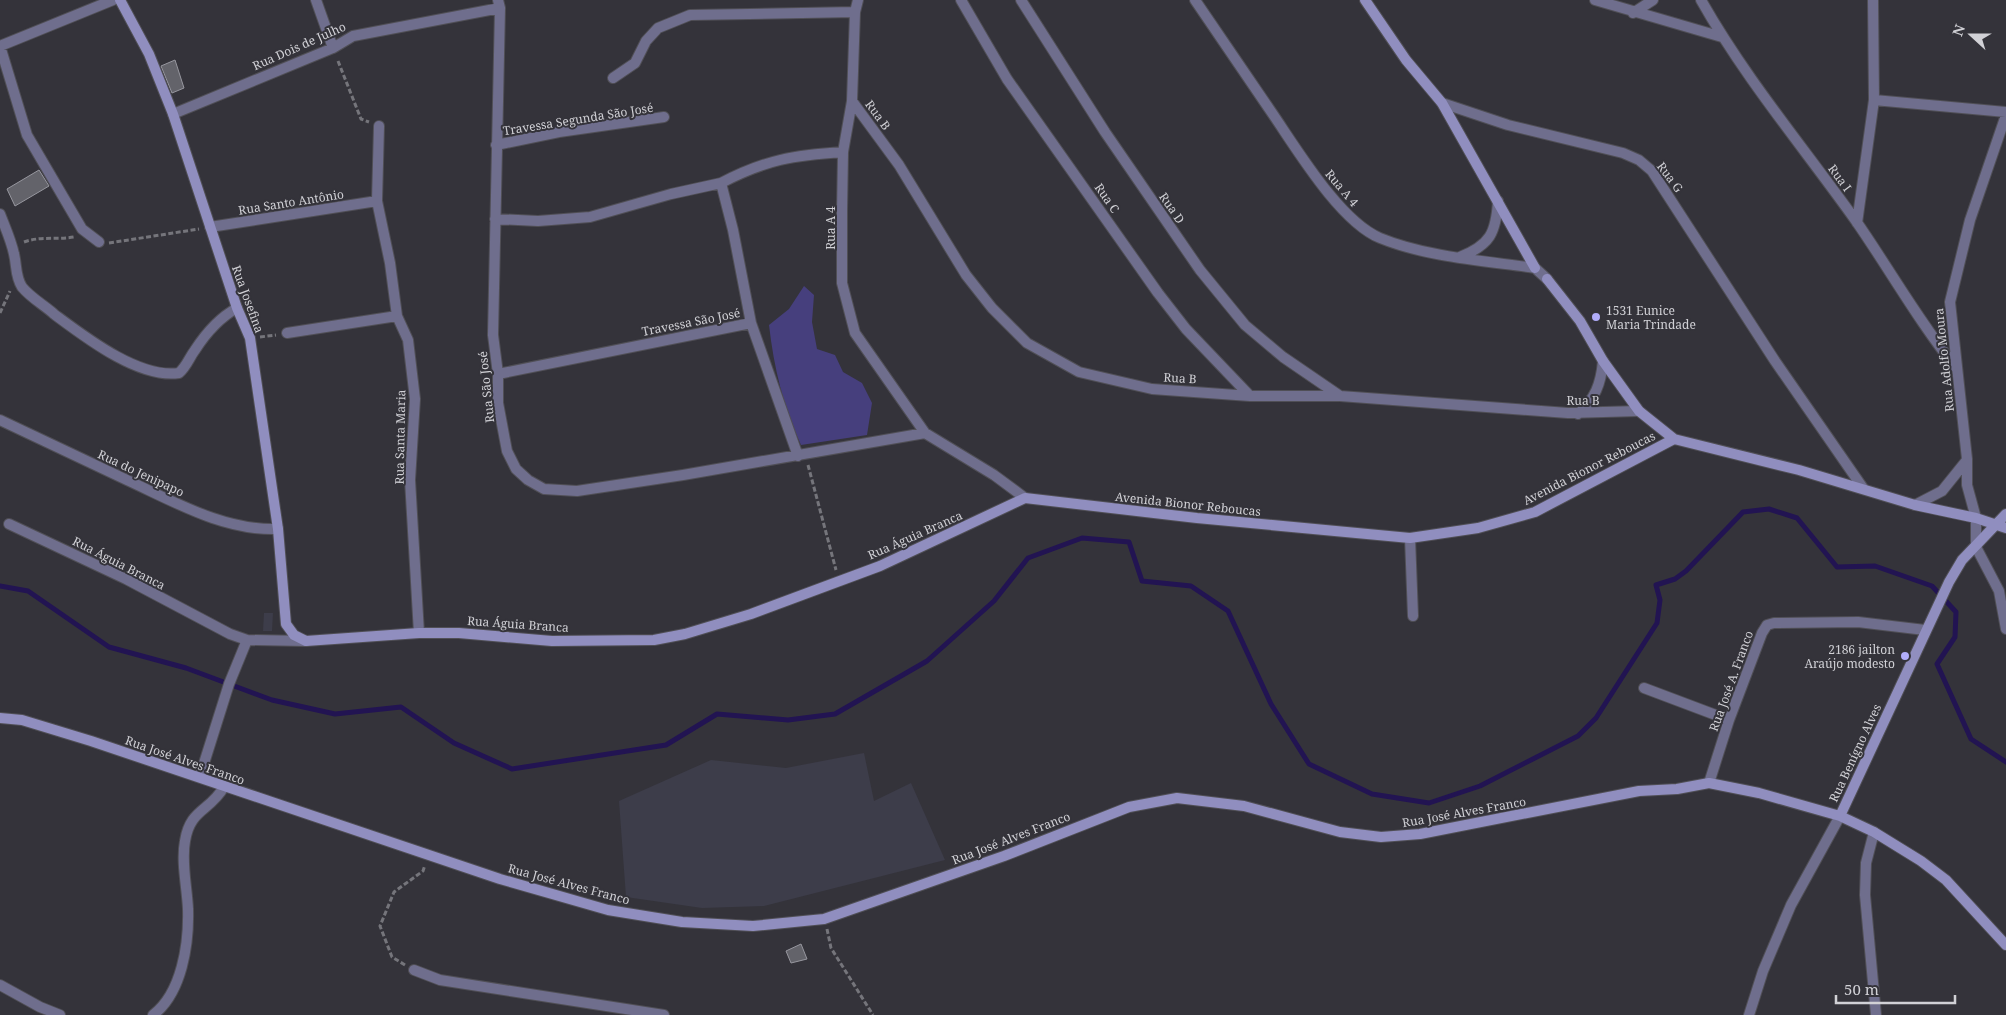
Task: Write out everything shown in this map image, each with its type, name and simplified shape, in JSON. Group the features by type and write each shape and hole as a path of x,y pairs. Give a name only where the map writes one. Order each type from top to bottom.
{"main road":[{"name":"Rua Josefina","path":"120,0 149,54 173,114 237,308 250,338 278,529 286,624 294,635 306,640"},
{"path":"1365,0 1411,66 1442,103 1536,268"},
{"path":"1547,279 1580,322 1603,361 1639,411 1674,440"},
{"name":"Avenida Bionor Reboucas","path":"1025,498 1197,518 1410,538 1478,528 1536,512 1674,440 1863,488 1915,505 1976,518 2006,528"},
{"name":"Rua Águia Branca","path":"306,640 419,633 459,633 552,640 654,640 684,634 750,614 880,566 1025,498"},
{"name":"Rua Benígno Alves","path":"1840,816 1925,630 1962,560 2006,514"},
{"name":"Rua José Alves Franco","path":"0,718 22,720 200,776 224,787 500,879 608,910 682,922 753,926 824,919 1004,856 1129,806 1177,798 1244,806 1340,832 1381,837 1439,831 1639,790 1677,789 1709,783 1759,793 1840,816 1874,832 1921,861 1946,880 2006,944"}],"street":[{"path":"99,242 82,230 26,135 0,46 113,0"},
{"path":"316,0 333,48"},
{"name":"Rua A 4","path":"858,0 854,12 852,101 843,152 842,283 855,333 925,433"},
{"name":"Rua C","path":"961,0 1007,79 1158,293 1186,329 1250,396"},
{"name":"Rua D","path":"1021,0 1104,132 1200,270 1246,325 1284,357 1340,396"},
{"name":"Rua A 4","path":"1195,0 1313,172 1352,219 1365,230 1380,238 1459,257 1536,268"},
{"path":"1594,0 1633,13 1722,37"},
{"path":"1633,13 1653,0"},
{"name":"Rua I","path":"1701,0 1722,37 1857,223 1935,342 1958,370"},
{"path":"1857,223 1874,100 1873,0"},
{"name":"Rua Dois de Julho","path":"173,114 333,48 352,36 499,4"},
{"name":"Rua São José","path":"499,4 493,334 498,374 498,403 507,452 516,469 528,480 544,489 577,491 925,433"},
{"path":"613,78 635,63 646,40 658,28 690,15 854,12"},
{"path":"1874,100 2006,114"},
{"name":"Rua B","path":"852,101 899,165 966,275 992,308 1027,343 1079,372 1152,389 1250,396 1340,396 1578,414 1639,411"},
{"name":"Rua G","path":"1442,103 1508,125 1623,153 1638,160 1652,171 1775,361 1863,488"},
{"name":"Rua Adolfo Moura","path":"1976,547 1976,518 1967,485 1967,459 1950,302 1970,220 2006,114"},
{"name":"Travessa Segunda São José","path":"496,145 560,132 664,117"},
{"name":"Rua Santa Maria","path":"379,126 377,201 390,263 397,316 408,340 415,398 410,480 419,633"},
{"path":"495,219 547,221 590,217 671,194 721,183 752,167 776,159 808,154 843,152"},
{"path":"721,183 734,230 751,323"},
{"name":"Rua Santo Antônio","path":"210,227 377,201"},
{"path":"1459,257 1479,249 1491,235 1497,219 1498,201"},
{"path":"0,214 14,254 17,276 32,296 111,353 143,368 172,374 179,373 186,367 193,352 214,325 224,315 237,308"},
{"path":"1536,268 1547,279"},
{"path":"287,333 397,316"},
{"name":"Travessa São José","path":"498,374 751,323 801,455"},
{"path":"1578,414 1596,392 1601,378 1603,361"},
{"name":"Rua do Jenipapo","path":"0,420 195,512 238,526 259,530 278,529"},
{"path":"925,433 1008,484 1025,498"},
{"path":"1915,505 1942,491 1956,476 1967,459"},
{"name":"Rua Águia Branca","path":"9,524 126,579 208,624 247,640 306,640"},
{"path":"1410,538 1412,616"},
{"path":"1976,547 1999,591 2006,630"},
{"name":"Rua José A. Franco","path":"1709,783 1729,720 1762,633 1767,625 1774,623 1858,622 1925,630"},
{"path":"200,776 215,735 229,684 247,640"},
{"path":"1644,688 1729,720"},
{"path":"153,1015 164,1007 176,982 184,956 188,911 184,841 192,818 216,800 224,787"},
{"name":"Rua Benígno Alves","path":"1749,1015 1763,972 1790,905 1840,816"},
{"path":"1874,832 1866,863 1864,895 1876,1015"},
{"path":"414,970 440,980 664,1015"},
{"path":"0,985 40,1007 60,1015"}],"path":[{"path":"338,61 361,119 379,126"},
{"path":"99,242 109,243 210,227"},
{"path":"14,254 24,241 42,238 62,239 75,237 82,230"},
{"path":"0,313 17,276"},
{"path":"250,338 287,333"},
{"path":"801,455 838,580"},
{"path":"414,970 392,957 380,926 394,892 423,870 427,855"},
{"path":"824,919 831,948 873,1015"}],"shaded area":[{"path":"804,286 814,295 812,322 817,349 835,355 843,372 862,383 872,403 867,435 801,445 789,416 780,386 769,325 789,309"},
{"path":"264,613 273,613 272,631 263,631"},
{"path":"864,753 874,801 911,783 945,860 764,906 702,908 626,897 619,801 711,760 786,768"}],"building":[{"path":"175,60 184,88 172,93 161,66"},
{"path":"39,170 49,186 15,206 7,189"},
{"path":"801,944 807,959 791,963 786,951"}],"waterway":[{"path":"0,586 28,591 109,647 186,668 272,700 335,714 401,707 454,743 512,769 666,745 717,714 788,720 835,714 927,661 994,601 1028,558 1082,538 1129,542 1142,581 1191,586 1228,611 1271,704 1309,764 1372,794 1429,803 1480,786 1578,736 1596,718 1657,623 1660,600 1656,585 1675,579 1686,571 1743,512 1769,509 1797,518 1837,567 1875,566 1932,586 1956,612 1955,637 1937,664 1971,739 2006,762"}],"place":[{"name":"1531 Eunice Maria Trindade","path":"1596,317"},
{"name":"2186 jailton Araújo modesto","path":"1905,656"}]}
